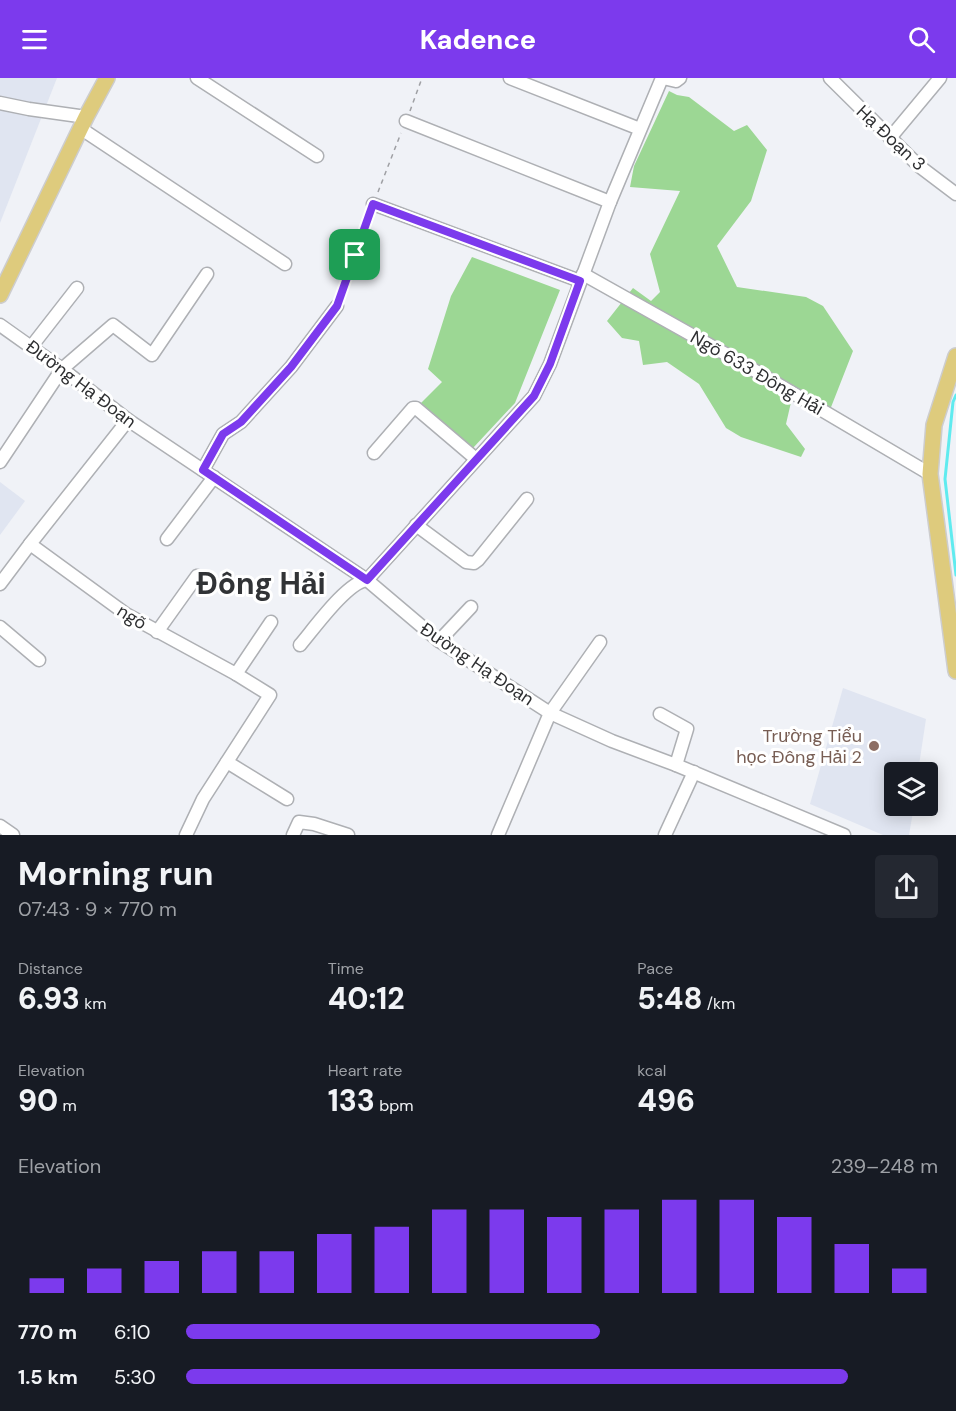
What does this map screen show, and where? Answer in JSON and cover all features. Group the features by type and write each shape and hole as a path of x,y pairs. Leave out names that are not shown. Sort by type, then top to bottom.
{"main road":[{"path":"0,295 83,122 107,78"},
{"path":"955,364 934,425 930,474 954,637 956,671"}],"street":[{"path":"196,78 317,156"},
{"path":"510,78 640,129"},
{"path":"300,645 350,589 361,581 367,580 534,396 550,364 610,202 663,78 676,81 680,78"},
{"name":"Hạ Đoạn 3","path":"830,78 919,166 956,194"},
{"path":"890,138 940,78"},
{"path":"0,103 83,122 285,264"},
{"path":"406,121 610,202"},
{"name":"Ngõ 633 Đông Hải","path":"373,204 581,278 747,366 930,474"},
{"path":"0,462 62,369 113,326 152,355 207,274"},
{"path":"31,346 77,288"},
{"path":"203,470 223,434 241,422 291,367 337,306"},
{"name":"Đường Hạ Đoạn","path":"0,325 128,420 367,580 439,641 550,713 612,741 694,772 844,835"},
{"path":"374,453 413,408 416,408 476,459"},
{"path":"0,584 128,420"},
{"path":"167,539 214,477"},
{"path":"416,525 466,562 474,563 527,500"},
{"name":"ngõ","path":"30,544 126,614 236,674 270,696 203,799 186,835"},
{"path":"157,632 197,576"},
{"path":"439,641 471,607"},
{"path":"236,674 271,622"},
{"path":"0,627 39,660"},
{"path":"498,835 550,713 600,642"},
{"path":"660,714 687,729 676,765"},
{"path":"226,762 288,799"},
{"path":"665,835 694,772"},
{"path":"293,835 299,822 314,824 348,835"},
{"path":"0,826 13,835"}],"path":[{"path":"337,306 373,204 422,78"}],"shaded area":[{"path":"0,78 57,78 0,223"},
{"path":"0,482 25,501 0,535"},
{"name":"Trường Tiểu học Đông Hải 2","path":"843,688 926,719 920,762 884,762 884,816 912,816 909,835 883,835 810,804"}],"green space":[{"path":"669,91 689,97 734,131 747,125 767,150 751,201 717,246 737,287 806,297 823,306 853,351 826,420 792,398 786,424 805,449 801,457 741,437 726,428 699,384 667,362 643,365 639,341 622,338 607,321 633,288 651,301 660,292 650,254 680,191 630,187 634,166"},
{"path":"472,257 560,290 515,403 473,448 421,403 442,382 428,369 451,296"}],"waterway":[{"path":"956,395 953,402 945,479 956,575"}],"place":[{"name":"Trường Tiểu học Đông Hải 2","path":"874,746"}],"district":[{"name":"Đông Hải","path":"261,583"}],"route":[{"path":"373,204 580,281 550,364 534,396 367,580 203,470 223,434 241,422 291,367 337,306 355,255 373,204"}]}
